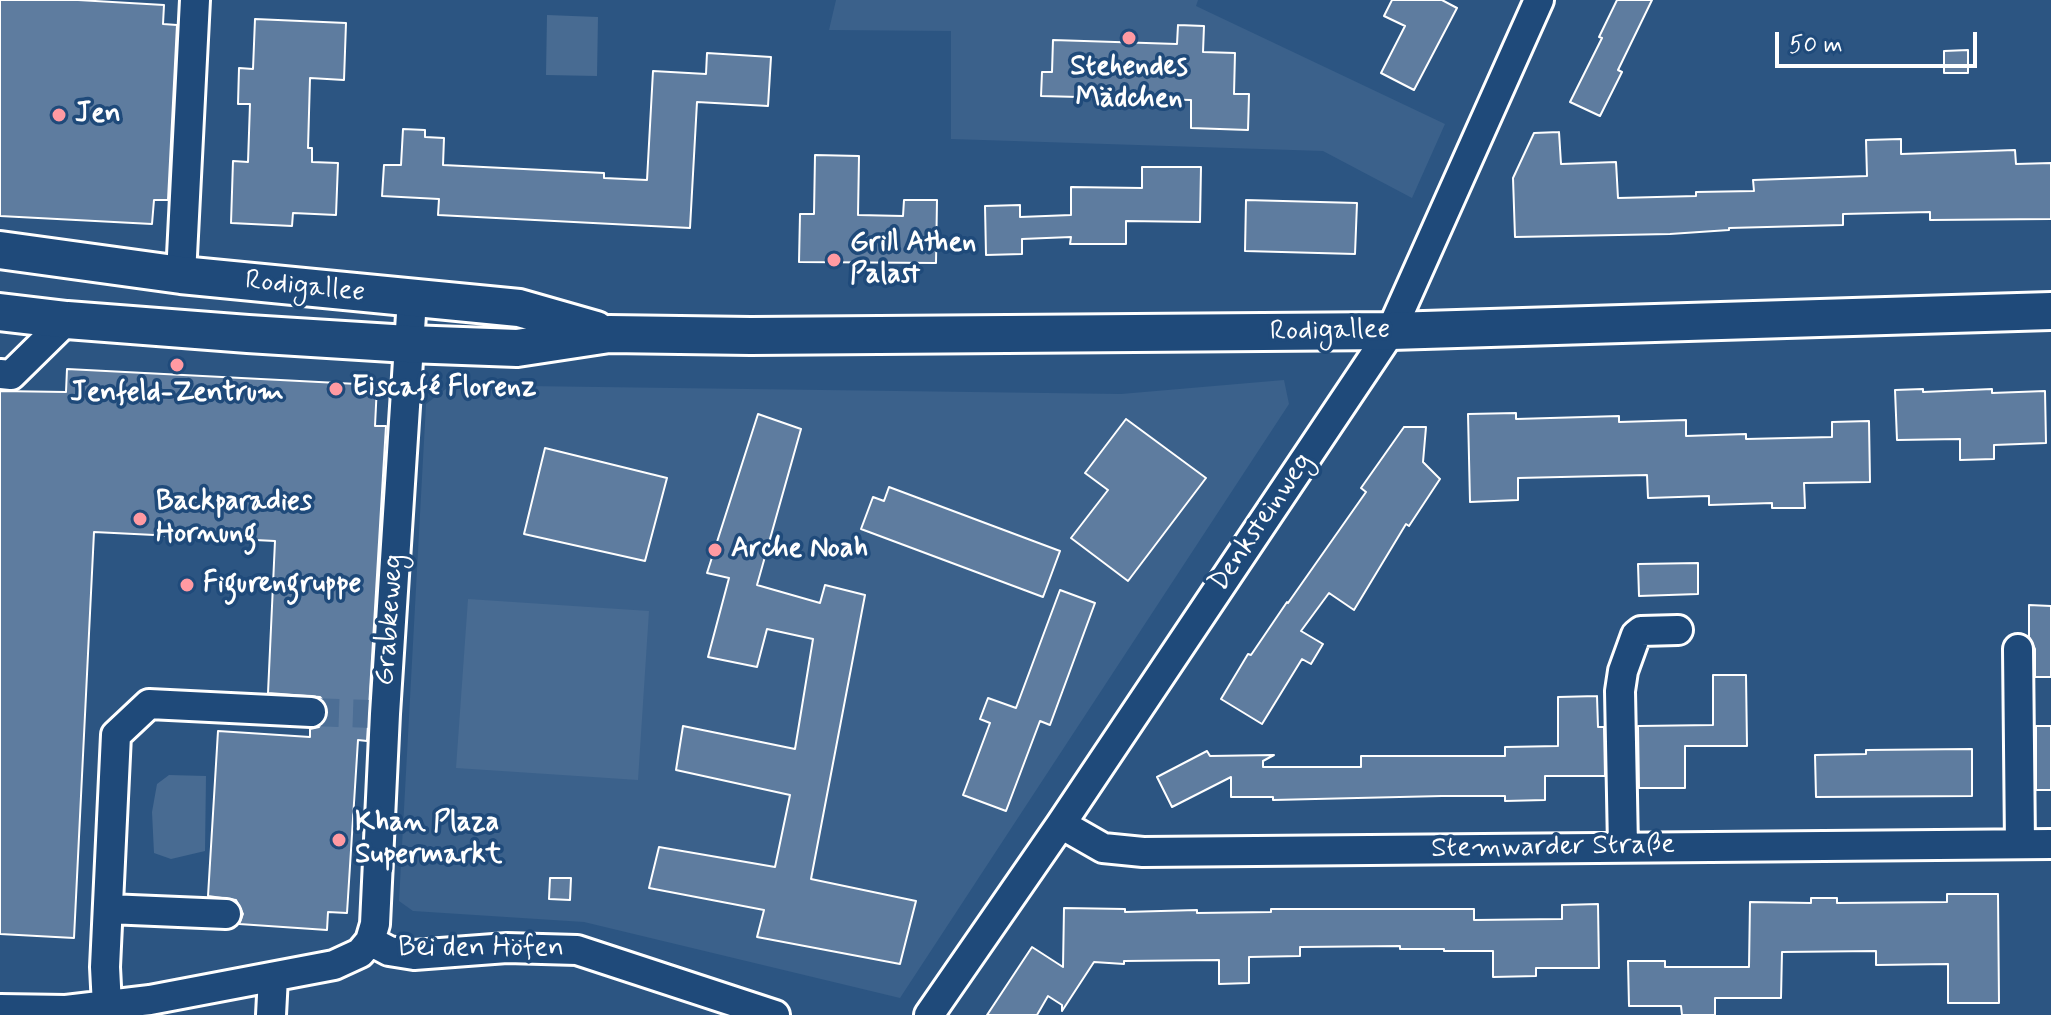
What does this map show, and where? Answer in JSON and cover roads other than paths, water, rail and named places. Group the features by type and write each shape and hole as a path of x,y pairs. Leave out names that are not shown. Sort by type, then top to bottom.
{"main road":[{"name":"Rodigallee","path":"0,250 181,275 519,308 609,334"},
{"name":"Rodigallee","path":"0,312 67,320 408,344 517,348 609,334 751,336 1391,331 2051,311"}],"street":[{"path":"181,275 195,0"},
{"name":"Denksteinweg","path":"929,1015 1061,824 1391,331 1539,0"},
{"name":"Grabkeweg","path":"370,941 375,924 378,714 412,299"},
{"path":"0,374 11,375 67,320"},
{"path":"1623,847 1620,691 1623,671 1636,635 1641,631 1678,630"},
{"path":"2018,649 2020,844"},
{"path":"107,1006 105,967 116,735 149,704 311,712"},
{"name":"Stemwarder Straße","path":"1061,824 1103,848 1143,852 2051,844"},
{"path":"108,909 226,914"},
{"name":"Bei den Höfen","path":"0,1009 37,1013 107,1006 273,977 343,962 360,953 370,941 389,951 414,955 507,948 577,950 775,1015"},
{"path":"271,1015 273,977"}],"tunnel":[{"path":"311,712 372,714"}],"place":[{"name":"Stehendes Mädchen","path":"1129,38"},
{"name":"Jen","path":"59,115"},
{"name":"Grill Athen Palast","path":"834,260"},
{"name":"Jenfeld-Zentrum","path":"177,365"},
{"name":"Eiscafé Florenz","path":"336,389"},
{"name":"Backparadies Hornung","path":"140,519"},
{"name":"Arche Noah","path":"715,550"},
{"name":"Figurengruppe","path":"187,585"},
{"name":"Khan Plaza Supermarkt","path":"339,840"}]}
